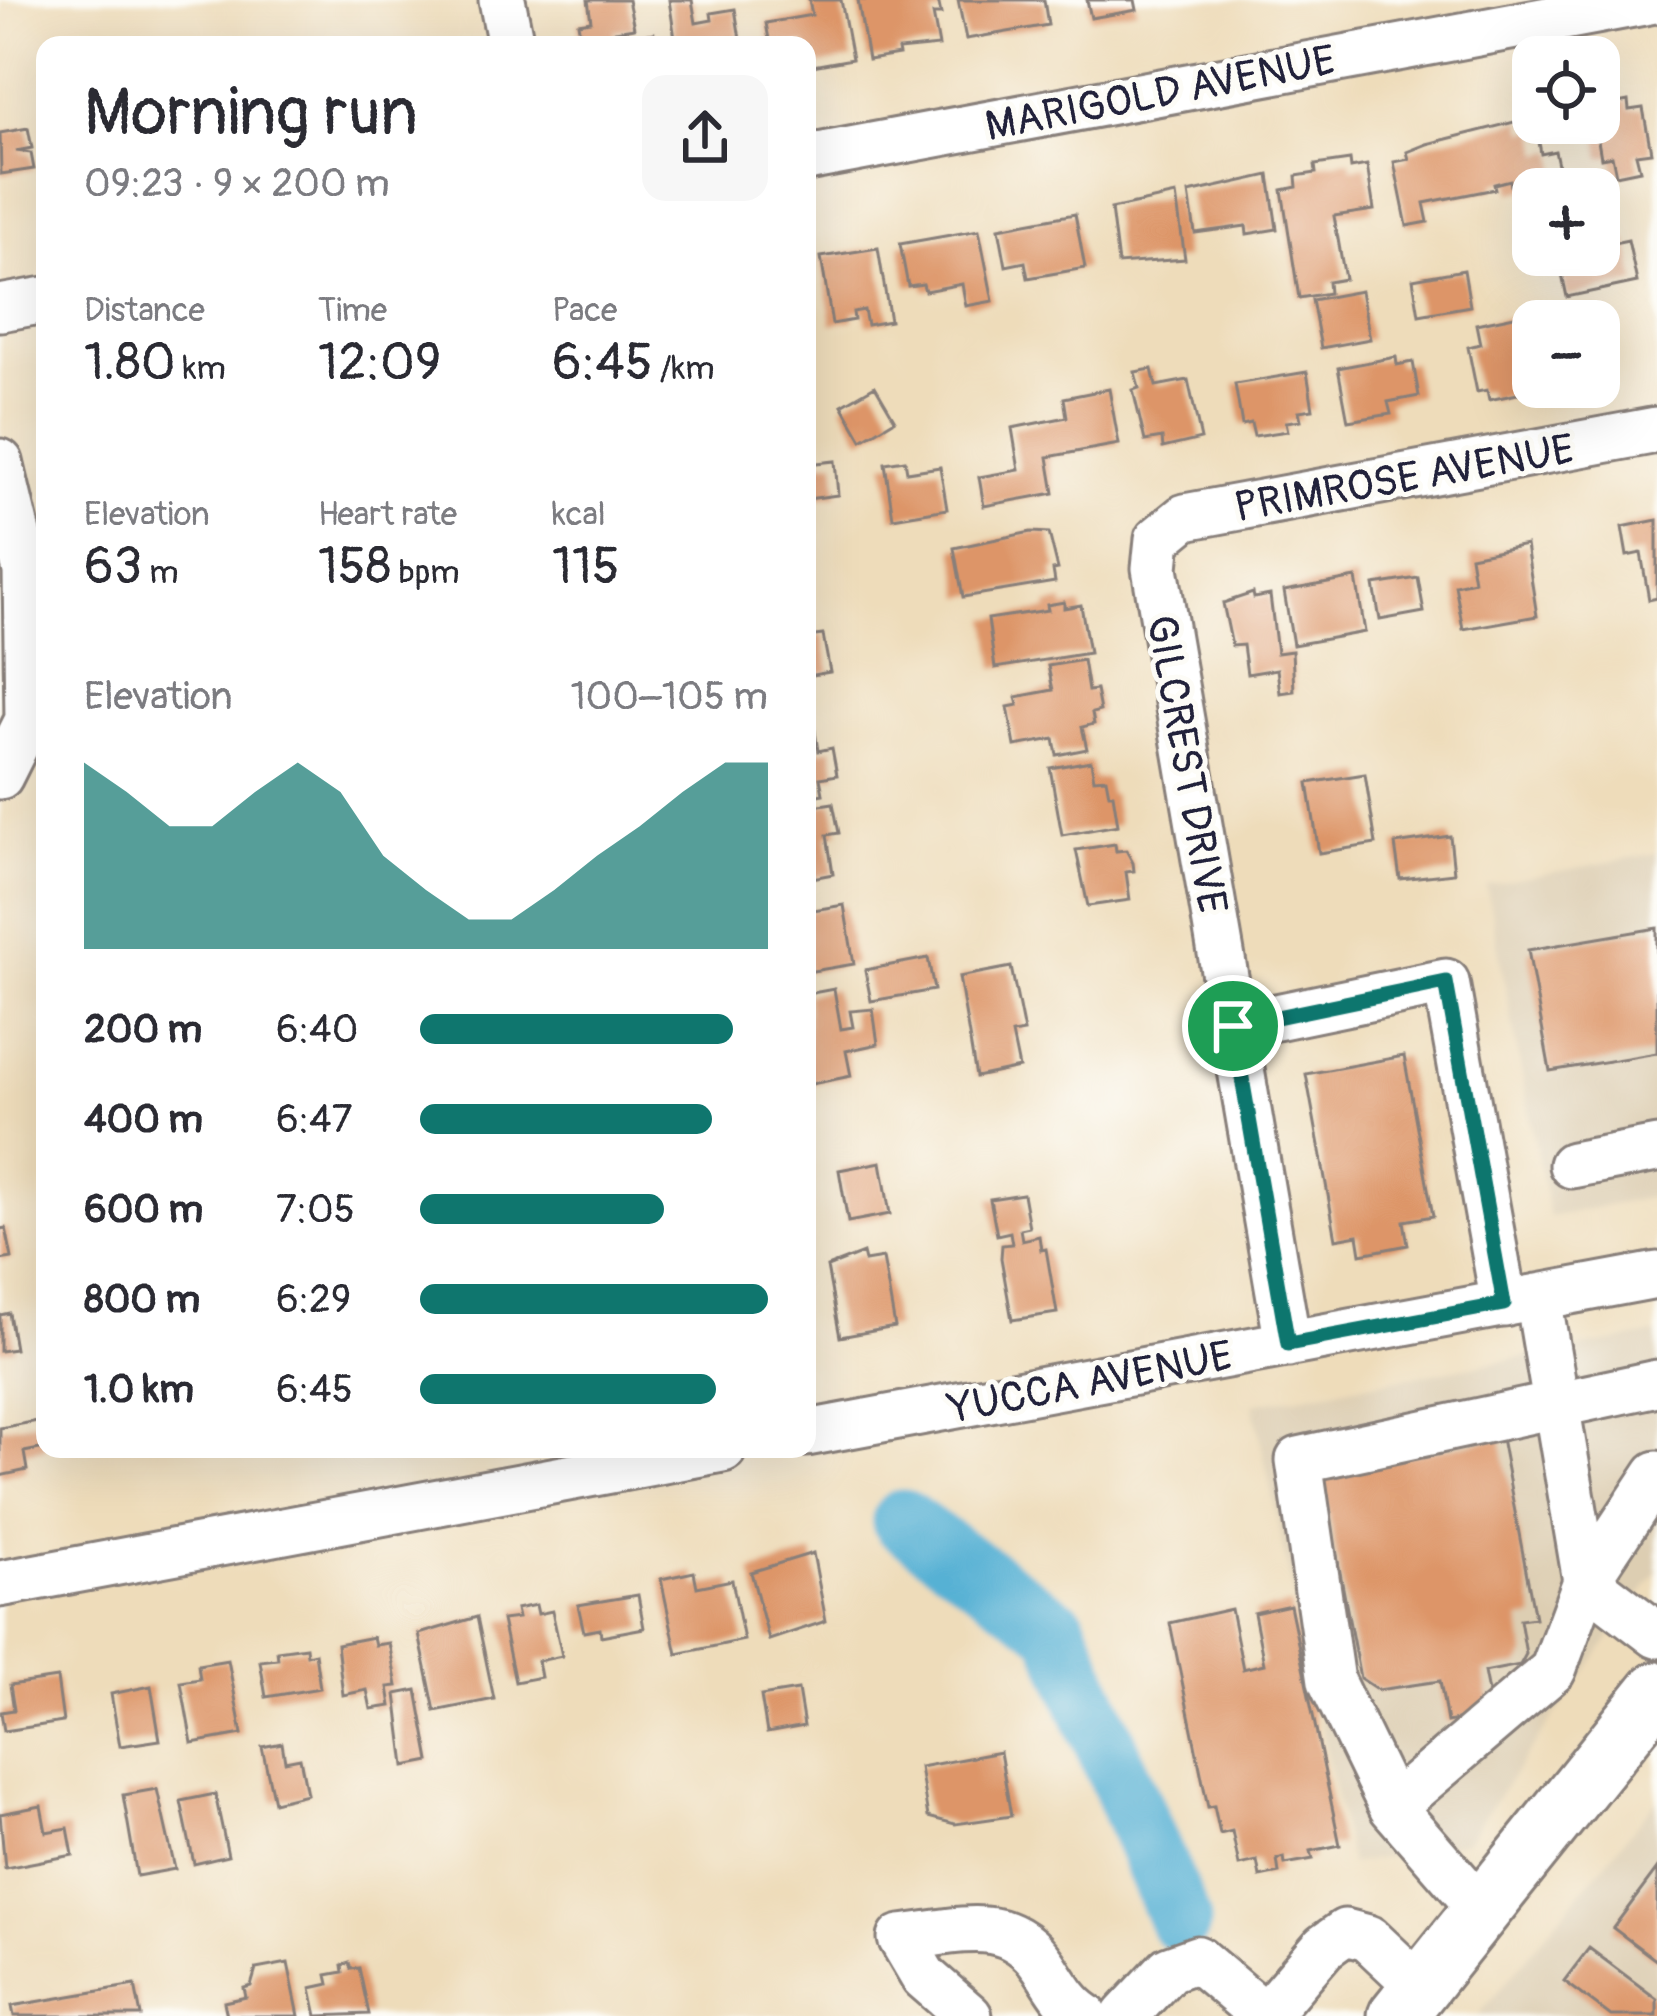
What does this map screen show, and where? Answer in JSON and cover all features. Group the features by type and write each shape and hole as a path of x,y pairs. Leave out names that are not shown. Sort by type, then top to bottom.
{"main road":[{"path":"1408,2001 1649,1717"}],"street":[{"path":"502,0 509,36"},
{"path":"1654,0 1657,17"},
{"name":"MARIGOLD AVENUE","path":"816,156 1654,0"},
{"path":"0,308 36,302"},
{"name":"PRIMROSE AVENUE","path":"1158,539 1185,517 1657,430"},
{"path":"0,463 26,571 28,720 0,776"},
{"name":"GILCREST DRIVE","path":"1158,539 1155,568 1288,1344"},
{"path":"1233,1026 1446,982 1521,1300 1560,1403 1586,1581 1657,1635"},
{"path":"1572,1165 1657,1149"},
{"name":"YUCCA AVENUE","path":"816,1431 1657,1275"},
{"path":"1482,1910 1392,1808 1331,1681 1299,1460 1657,1382"},
{"path":"0,1584 675,1458"},
{"path":"1392,1808 1553,1670 1586,1581 1657,1474"},
{"path":"969,2016 924,1977 901,1938 997,1929 1026,1939 1072,2008 1085,2016"},
{"path":"1125,2016 1169,1969 1197,1959 1264,2016 1324,1947 1352,1933 1368,1938 1408,2001"}],"shaded area":[{"path":"1657,853 1657,1196 1549,1217 1486,885"},
{"path":"1657,1334 1657,1572 1466,1841 1350,1864 1253,1404"},
{"path":"1657,1800 1657,2016 1478,2016"}],"building":[{"path":"588,0 628,0 634,28 615,31 616,36 580,36 578,23 591,21"},
{"path":"669,0 692,0 696,23 712,20 711,13 735,9 740,36 675,36"},
{"path":"809,0 841,0 852,59 816,65 816,36 768,36 766,23 812,15"},
{"path":"858,0 938,0 941,14 933,14 939,46 898,50 899,55 868,60"},
{"path":"958,0 1044,0 1048,25 966,39"},
{"path":"1087,0 1135,0 1137,10 1091,18"},
{"path":"1628,101 1629,110 1643,108 1651,152 1636,154 1640,170 1620,174 1612,156 1601,158 1599,144 1620,144 1620,103"},
{"path":"1512,123 1512,144 1539,144 1541,154 1555,151 1559,168 1512,168 1512,193 1510,180 1494,184 1495,189 1424,203 1428,222 1407,226 1394,162 1409,159 1407,152"},
{"path":"28,128 32,148 16,151 31,153 34,169 1,174 0,133"},
{"path":"1350,160 1351,168 1367,165 1374,210 1334,216 1345,279 1328,282 1329,293 1299,298 1282,190 1297,187 1296,176 1316,173 1315,165"},
{"path":"1269,175 1277,229 1247,234 1246,226 1195,233 1189,193"},
{"path":"1176,195 1185,259 1118,264 1111,209"},
{"path":"1075,214 1085,268 1028,278 1025,262 1006,266 999,228"},
{"path":"979,230 993,301 966,306 962,284 925,291 923,284 908,286 900,244"},
{"path":"1628,240 1637,282 1567,297 1562,276 1620,276 1620,242"},
{"path":"878,248 890,321 867,325 864,310 853,312 854,320 832,324 821,257"},
{"path":"1464,270 1470,306 1419,315 1413,279"},
{"path":"1361,291 1370,339 1321,348 1312,300"},
{"path":"1512,316 1512,395 1489,400 1487,390 1477,392 1468,347 1480,344 1476,324"},
{"path":"1396,357 1397,365 1413,362 1419,396 1388,402 1391,414 1348,421 1338,368"},
{"path":"1152,369 1156,386 1188,380 1201,439 1163,448 1162,438 1145,441 1133,390 1139,388 1135,372"},
{"path":"1307,372 1313,409 1299,411 1301,420 1286,422 1288,431 1254,436 1251,423 1242,425 1235,384"},
{"path":"875,386 895,420 862,440 842,405"},
{"path":"1109,389 1119,444 1048,457 1054,493 984,506 979,477 1019,470 1012,428 1067,417 1064,398"},
{"path":"905,460 907,472 940,467 947,509 893,518 885,463"},
{"path":"835,461 838,495 816,498 816,463"},
{"path":"1657,520 1657,598 1649,600 1641,553 1627,556 1622,527"},
{"path":"1031,532 1049,533 1058,569 1053,570 1055,582 963,597 954,548"},
{"path":"1526,545 1537,616 1463,629 1455,585 1474,581 1470,556"},
{"path":"1356,578 1365,632 1293,645 1284,591"},
{"path":"1418,578 1424,612 1380,620 1374,585"},
{"path":"1253,593 1254,598 1270,595 1277,653 1292,651 1294,691 1280,693 1277,669 1247,674 1243,645 1232,646 1223,603"},
{"path":"1064,602 1064,608 1081,605 1089,653 995,668 988,619 1048,610 1047,605"},
{"path":"823,635 830,672 816,674 816,636"},
{"path":"1083,660 1088,691 1096,690 1100,711 1092,713 1094,724 1082,727 1087,749 1057,755 1054,739 1015,746 1008,707 1018,705 1016,697 1053,690 1048,666"},
{"path":"816,738 818,751 832,748 837,775 820,778 823,794 816,795"},
{"path":"1091,761 1094,779 1106,778 1109,794 1113,794 1118,825 1062,835 1050,768"},
{"path":"1365,774 1376,844 1319,853 1308,783"},
{"path":"833,803 839,833 827,835 833,874 816,877 816,806"},
{"path":"1450,836 1454,873 1400,879 1395,844"},
{"path":"1115,844 1116,851 1126,850 1133,863 1134,871 1126,872 1130,900 1088,906 1076,850"},
{"path":"844,905 854,964 816,970 816,910"},
{"path":"1657,928 1657,1053 1550,1071 1528,950"},
{"path":"928,958 934,990 871,1001 865,970"},
{"path":"1011,967 1024,1032 1012,1034 1019,1068 976,1077 959,977"},
{"path":"834,989 841,1029 853,1027 850,1011 873,1009 878,1044 846,1051 851,1076 816,1083 816,992"},
{"path":"1404,1056 1433,1216 1404,1221 1408,1245 1361,1254 1358,1235 1336,1239 1306,1074"},
{"path":"881,1162 890,1214 848,1222 839,1170"},
{"path":"1023,1194 1029,1227 1020,1229 1022,1240 1039,1236 1041,1250 1046,1249 1057,1313 1012,1320 1001,1258 1002,1245 1012,1244 1010,1232 997,1235 990,1199"},
{"path":"6,1228 12,1258 0,1260 0,1229"},
{"path":"863,1253 865,1261 883,1258 895,1327 840,1337 827,1267"},
{"path":"9,1313 15,1349 0,1351 0,1315"},
{"path":"36,1421 36,1450 24,1452 27,1470 0,1476 0,1428"},
{"path":"1501,1438 1535,1618 1520,1620 1526,1654 1520,1665 1484,1672 1492,1713 1447,1722 1440,1681 1378,1690 1360,1678 1321,1472"},
{"path":"813,1553 826,1621 769,1640 751,1572"},
{"path":"694,1572 697,1587 732,1580 744,1640 677,1654 661,1579"},
{"path":"638,1595 644,1628 601,1636 600,1629 584,1632 578,1605"},
{"path":"536,1605 538,1614 552,1611 562,1656 538,1661 541,1677 515,1682 502,1620 518,1618 516,1609"},
{"path":"1290,1605 1340,1845 1311,1851 1313,1859 1285,1864 1284,1857 1277,1859 1279,1873 1260,1877 1257,1861 1239,1865 1232,1831 1220,1834 1214,1806 1208,1807 1170,1623 1231,1609 1243,1669 1264,1664 1254,1613"},
{"path":"477,1617 494,1699 435,1711 419,1634"},
{"path":"373,1637 375,1645 389,1643 397,1686 388,1687 391,1706 371,1709 367,1690 343,1695 337,1644"},
{"path":"306,1647 307,1655 315,1653 320,1688 266,1697 260,1661 278,1659 277,1651"},
{"path":"228,1660 242,1734 192,1743 181,1682 200,1679 198,1665"},
{"path":"57,1678 63,1722 4,1731 1,1712 14,1710 10,1685"},
{"path":"151,1686 160,1740 120,1746 111,1694"},
{"path":"417,1690 430,1761 405,1766 396,1694"},
{"path":"798,1690 804,1726 767,1733 761,1696"},
{"path":"282,1743 285,1761 300,1758 307,1794 274,1802 262,1747"},
{"path":"1000,1752 1011,1816 955,1824 928,1817 920,1767"},
{"path":"157,1789 175,1869 137,1876 123,1795"},
{"path":"215,1794 228,1856 194,1864 181,1801"},
{"path":"41,1806 46,1832 68,1828 73,1855 5,1868 0,1814"},
{"path":"1657,1869 1657,1961 1613,1928"},
{"path":"1589,1948 1657,1999 1657,2016 1611,2016 1564,1981"},
{"path":"288,1963 299,2016 227,2016 224,2002 246,1997 244,1988 251,1986 256,1969"},
{"path":"349,1963 351,1969 359,1968 369,2014 317,2016 311,1988 329,1984 327,1975 343,1972 342,1965"},
{"path":"135,1985 141,2016 14,2016 12,2006"}],"waterway":[{"path":"903,1521 1057,1629 1180,1921"}],"route":[{"path":"1446,982 1504,1304 1288,1344 1233,1026 1446,982"}]}
